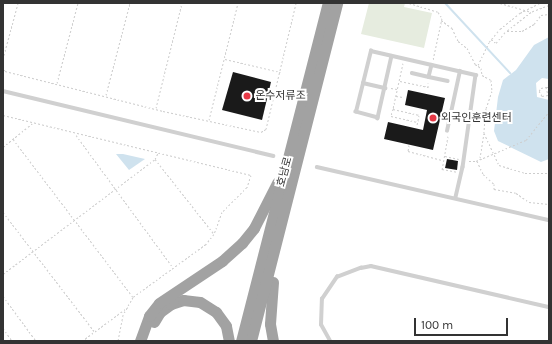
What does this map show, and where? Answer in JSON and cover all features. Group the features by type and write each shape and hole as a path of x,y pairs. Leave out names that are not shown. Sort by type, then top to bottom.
{"highway":[{"name":"호남로","path":"241,341 294,140 328,3"},
{"name":"호남로","path":"251,341 337,3"},
{"path":"140,341 149,316 158,303 222,262 254,228 280,177 294,140"},
{"path":"273,341 270,324 271,295 279,235"},
{"path":"147,341 151,326 160,312 171,304 184,300 200,302 216,312 226,326 229,341"}],"lane":[{"path":"392,56 378,118 356,112 371,51 476,74 463,167 456,197"},
{"path":"429,79 432,65"},
{"path":"446,131 460,71"},
{"path":"412,74 429,79 448,81"},
{"path":"363,82 385,88"},
{"path":"3,91 273,156"},
{"path":"317,167 456,197 549,220"},
{"path":"330,341 321,325 322,299 337,277 371,266 549,307"}],"path":[{"path":"18,3 4,55 3,65 5,71 156,109 261,132 266,129 296,3"},
{"path":"57,83 78,3"},
{"path":"106,96 130,3"},
{"path":"156,109 182,3"},
{"path":"209,120 238,3"},
{"path":"409,3 438,12 441,20 432,65"},
{"path":"500,3 531,12"},
{"path":"478,65 490,39 500,29 525,10 540,3"},
{"path":"490,39 496,42 531,12 549,5"},
{"path":"507,31 522,31 534,24 541,15 549,14"},
{"path":"441,20 452,28 458,41 467,48 482,74 489,77 492,87 486,108 480,159"},
{"path":"224,59 280,72"},
{"path":"403,61 391,116 417,122"},
{"path":"399,81 428,87 429,79"},
{"path":"546,87 549,100"},
{"path":"548,95 542,96 539,91 549,87"},
{"path":"391,88 397,89"},
{"path":"396,96 403,97"},
{"path":"393,109 419,114 417,125"},
{"path":"469,161 476,161 526,140 549,112"},
{"path":"3,115 76,134 252,175 247,187 222,212 214,234 206,244 172,266 133,297 123,315 118,341"},
{"path":"3,147 34,122"},
{"path":"484,133 499,164 504,168 525,173 549,173"},
{"path":"76,134 172,266"},
{"path":"13,139 133,297"},
{"path":"410,145 408,151 443,160"},
{"path":"3,274 155,159 158,152"},
{"path":"458,172 442,169 443,160 444,156 460,160"},
{"path":"155,159 214,234"},
{"path":"476,161 483,174 494,184 494,190 516,193 529,202 549,204"},
{"path":"3,212 94,331"},
{"path":"3,296 36,341"},
{"path":"82,341 128,307"},
{"path":"3,328 12,341"}],"shaded area":[{"path":"369,3 405,3 404,7 432,13 424,48 361,34"}],"water":[{"path":"549,37 549,79 542,78 536,83 537,97 549,100 549,159 541,162 498,141 494,131 498,97 503,80 516,70 534,45"},
{"path":"116,154 123,154 145,159 129,170"}],"building":[{"name":"온수저류조","path":"233,72 271,82 262,120 222,110"},
{"name":"외국인훈련센터","path":"408,90 445,98 433,150 384,139 388,122 423,130 427,110 405,105"},
{"path":"447,159 458,161 457,170 445,168"}],"waterway":[{"path":"445,3 510,73"}],"place":[{"name":"온수저류조","path":"247,96"},
{"name":"외국인훈련센터","path":"433,118"}]}
